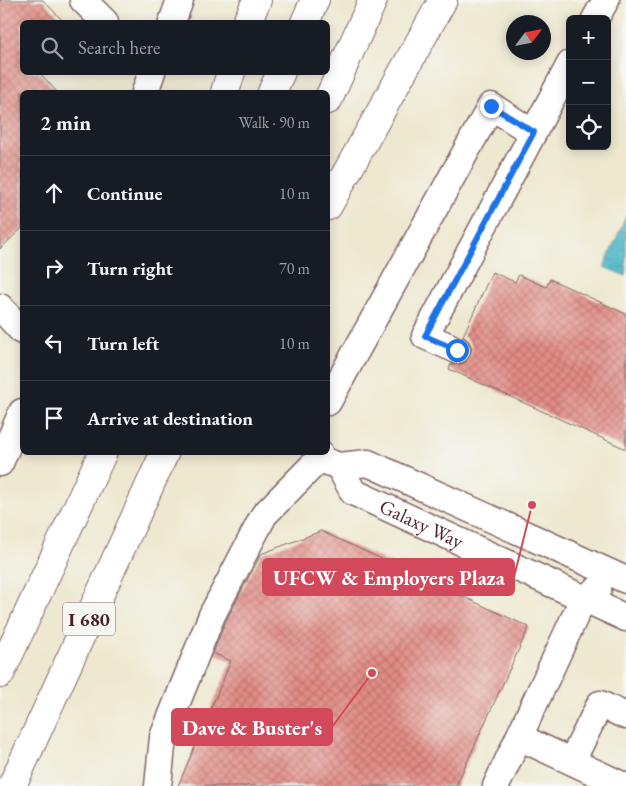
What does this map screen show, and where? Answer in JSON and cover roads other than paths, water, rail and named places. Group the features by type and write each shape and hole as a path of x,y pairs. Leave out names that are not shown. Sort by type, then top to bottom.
{"highway":[{"path":"248,20 257,0"},
{"path":"306,20 315,0"},
{"path":"330,96 374,0"},
{"path":"330,202 443,0"},
{"path":"226,90 230,75"},
{"path":"273,90 280,75"},
{"name":"I 680","path":"0,674 102,455"},
{"name":"I 680","path":"12,786 164,455"}],"street":[{"path":"82,0 103,20"},
{"path":"173,20 180,0"},
{"path":"597,15 606,0"},
{"path":"457,350 425,336 566,72"},
{"path":"147,90 151,75"},
{"path":"330,398 491,106 534,132"},
{"path":"0,307 20,329"},
{"path":"0,463 20,417"},
{"path":"158,786 163,737 212,615 264,515 325,459"},
{"name":"Galaxy Way","path":"325,459 368,463 623,573"},
{"name":"Galaxy Way","path":"325,459 353,492 626,618"},
{"path":"496,786 583,599 623,573"},
{"path":"572,761 600,704 626,716"},
{"path":"519,737 624,786"}],"water":[{"path":"626,216 626,276 604,267"}],"place":[{"name":"UFCW & Employers Plaza","path":"532,505"},
{"name":"Dave & Buster's","path":"372,673"}]}
